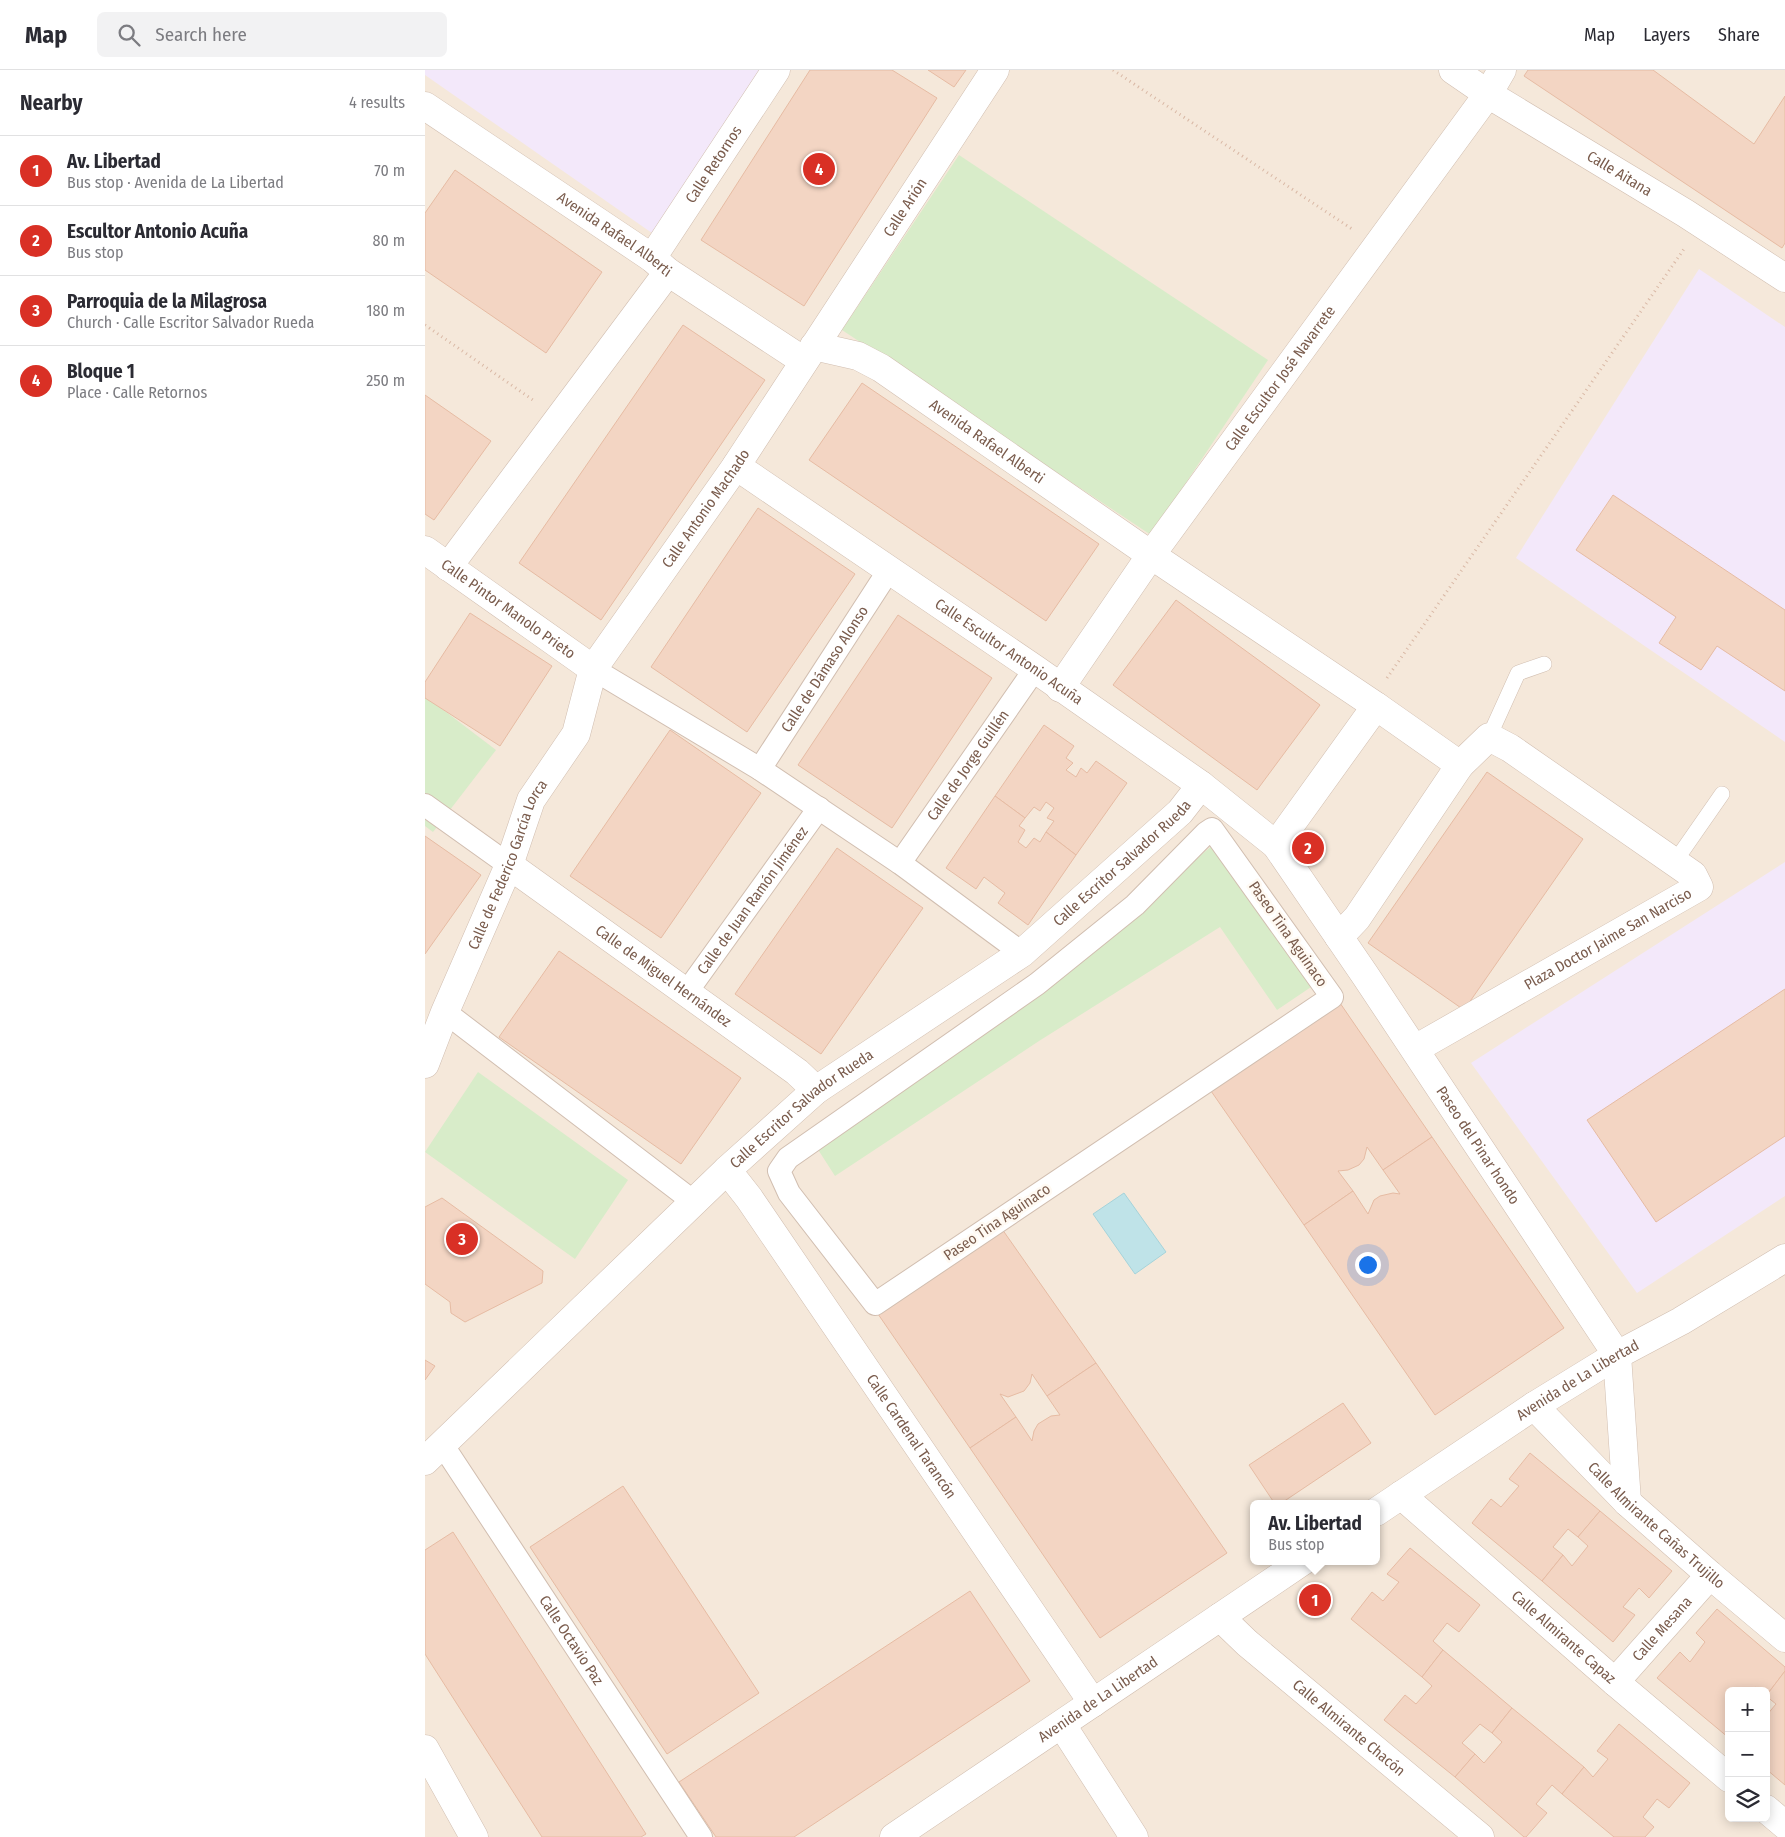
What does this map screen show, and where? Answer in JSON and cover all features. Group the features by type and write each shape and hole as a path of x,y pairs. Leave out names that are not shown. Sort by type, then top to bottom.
{"street":[{"name":"Calle Retornos","path":"448,566 559,418 660,265 776,70"},
{"name":"Calle Arión","path":"809,353 995,70"},
{"name":"Calle Aitana","path":"1453,70 1488,94 1701,224 1785,278"},
{"name":"Calle Escultor José Navarrete","path":"1060,688 1151,555 1488,94 1502,70"},
{"name":"Avenida Rafael Alberti","path":"425,106 660,265 809,353 858,356 881,368 1151,555 1376,706"},
{"name":"Calle Antonio Machado","path":"593,669 736,466 809,353"},
{"name":"Calle Escultor Antonio Acuña","path":"736,466 1201,784 1276,845 1339,937"},
{"name":"Calle Pintor Manolo Prieto","path":"425,550 593,669"},
{"name":"Calle de Dámaso Alonso","path":"760,769 889,570"},
{"path":"593,669 760,769 819,808 900,863 1022,953"},
{"name":"Calle de Federico García Lorca","path":"425,1064 435,1005 509,865 531,800 576,734 593,669"},
{"name":"Calle de Jorge Guillén","path":"900,863 1035,669"},
{"path":"1276,845 1376,706 1460,765"},
{"path":"1339,937 1357,918 1460,765 1489,737"},
{"name":"Plaza Doctor Jaime San Narciso","path":"1415,1049 1699,887 1693,876 1510,748 1489,737"},
{"name":"Calle Escritor Salvador Rueda","path":"433,1452 727,1170 816,1090 1022,953 1180,812 1201,784"},
{"path":"425,805 509,865"},
{"name":"Calle de Juan Ramón Jiménez","path":"686,993 819,808"},
{"name":"Paseo Tina Aguinaco","path":"1213,829 1332,997 875,1304 789,1192 779,1171 788,1158 1037,984 1135,905 1206,833 1213,829"},
{"name":"Calle de Miguel Hernández","path":"509,865 797,1072 816,1090"},
{"name":"Paseo del Pinar hondo","path":"1339,937 1617,1355"},
{"path":"435,1005 695,1202"},
{"name":"Calle Cardenal Tarancón","path":"727,1170 749,1198 1093,1702"},
{"name":"Avenida de La Libertad","path":"1380,1509 1534,1406 1617,1355 1681,1321 1785,1258"},
{"path":"1617,1355 1627,1502"},
{"name":"Calle Almirante Cañas Trujillo","path":"1534,1406 1627,1502 1710,1576 1785,1638"},
{"name":"Calle Octavio Paz","path":"433,1452 701,1837"},
{"name":"Calle Almirante Capaz","path":"1401,1495 1615,1682 1728,1777"},
{"name":"Avenida de La Libertad","path":"894,1837 1297,1565"},
{"name":"Calle Mesana","path":"1615,1682 1710,1576"},
{"name":"Calle Almirante Chacón","path":"1220,1617 1247,1643 1480,1837"},
{"path":"1062,1725 1134,1837"},
{"path":"425,1749 435,1785 474,1837"},
{"path":"1770,1812 1785,1825"}],"lane":[{"path":"1489,737 1518,673 1544,664"},
{"path":"1674,863 1722,794"}],"path":[{"path":"1113,70 1377,246"},
{"path":"1376,706 1382,685 1701,224"},
{"path":"425,325 559,418"}],"shaded area":[{"path":"425,70 1785,70 1785,1837 425,1837"},
{"path":"425,70 760,70 652,233 425,75"},
{"path":"1699,269 1785,327 1785,742 1516,558"},
{"path":"1785,862 1785,1196 1637,1293 1471,1063"}],"green space":[{"path":"959,155 1268,360 1151,535 842,330"},
{"path":"425,696 496,750 433,832 425,826"},
{"path":"1214,844 1314,985 1277,1010 1220,927 1039,1041 835,1176 817,1148 1015,1013"},
{"path":"478,1072 628,1180 575,1259 425,1152"}],"water":[{"path":"1124,1193 1166,1252 1135,1274 1093,1214"}],"building":[{"path":"810,70 892,70 937,98 804,306 701,240"},
{"path":"928,70 966,70 954,87"},
{"path":"1528,70 1653,70 1754,144 1785,96 1785,243 1782,248 1524,76"},
{"path":"455,170 602,272 546,353 425,270 425,213"},
{"path":"683,325 765,380 601,620 519,563"},
{"path":"862,383 1099,544 1046,621 809,460"},
{"path":"425,395 491,441 434,520 425,514"},
{"path":"1613,495 1785,610 1785,691 1717,646 1701,670 1659,643 1676,617 1576,550"},
{"path":"758,508 855,574 747,732 651,667"},
{"path":"1176,600 1320,705 1257,790 1113,685"},
{"path":"470,613 552,666 500,746 425,698 425,682"},
{"path":"898,615 992,678 892,828 798,765"},
{"path":"1044,725 1074,746 1066,758 1073,763 1066,770 1076,777 1081,768 1087,773 1096,761 1127,783 1076,855 1046,832 1054,821 1047,818 1054,808 1046,802 1040,811 1034,807 1025,818 995,796"},
{"path":"670,730 761,793 661,938 570,876"},
{"path":"1487,772 1583,839 1464,1010 1368,943"},
{"path":"995,796 1025,818 1019,826 1025,830 1018,842 1026,848 1034,838 1040,842 1046,832 1076,855 1028,925 998,903 1005,893 984,877 976,889 946,868"},
{"path":"425,836 481,875 425,954"},
{"path":"837,848 923,908 821,1054 735,994"},
{"path":"559,951 741,1078 681,1164 499,1037"},
{"path":"1785,989 1785,1136 1656,1222 1587,1120"},
{"path":"1340,1003 1432,1137 1383,1170 1367,1147 1364,1159 1359,1165 1348,1170 1338,1171 1353,1191 1304,1225 1211,1091"},
{"path":"1432,1137 1564,1328 1435,1415 1304,1225 1353,1191 1368,1214 1374,1200 1380,1196 1393,1193 1400,1194 1383,1170"},
{"path":"442,1198 543,1271 542,1283 465,1322 451,1313 450,1302 425,1284 425,1207"},
{"path":"1002,1229 1096,1363 1047,1396 1032,1374 1030,1383 1024,1391 1008,1397 1000,1394 1016,1417 970,1448 878,1314"},
{"path":"425,1360 435,1366 425,1380"},
{"path":"1096,1363 1227,1553 1100,1638 970,1448 1016,1417 1032,1441 1038,1424 1051,1416 1060,1415 1047,1396"},
{"path":"1343,1403 1371,1443 1286,1500 1272,1500 1249,1465"},
{"path":"1530,1453 1600,1511 1578,1537 1568,1529 1553,1547 1563,1555 1542,1581 1472,1523 1491,1499 1501,1507 1519,1486 1509,1479"},
{"path":"623,1486 759,1693 667,1754 530,1547"},
{"path":"1600,1511 1672,1571 1649,1598 1639,1588 1623,1607 1635,1615 1613,1642 1542,1581 1563,1555 1572,1566 1588,1546 1578,1537"},
{"path":"453,1532 646,1834 641,1837 542,1837 425,1654 425,1550"},
{"path":"1410,1548 1480,1605 1459,1632 1447,1623 1433,1641 1443,1650 1422,1677 1351,1619 1372,1592 1383,1601 1399,1582 1387,1574"},
{"path":"970,1591 1030,1681 794,1837 716,1837 679,1782"},
{"path":"1717,1609 1785,1667 1785,1671 1770,1691 1770,1687 1725,1687 1725,1735 1657,1678 1680,1652 1690,1662 1705,1642 1696,1633"},
{"path":"1443,1650 1512,1708 1492,1733 1480,1724 1462,1743 1475,1754 1455,1777 1384,1720 1405,1695 1416,1704 1432,1686 1422,1677"},
{"path":"1785,1671 1785,1785 1770,1772 1770,1711 1776,1704 1770,1699 1770,1691"},
{"path":"1512,1708 1584,1767 1562,1794 1552,1785 1536,1804 1547,1813 1526,1837 1455,1777 1475,1754 1484,1763 1502,1742 1492,1733"},
{"path":"1619,1724 1690,1783 1669,1808 1657,1799 1643,1817 1654,1827 1645,1837 1614,1837 1562,1794 1584,1767 1593,1777 1608,1759 1597,1751"}],"place":[{"name":"Bloque 1","path":"819,169"},
{"name":"Escultor Antonio Acuña","path":"1308,848"},
{"name":"Parroquia de la Milagrosa","path":"462,1239"},
{"name":"Av. Libertad","path":"1315,1600"}]}
